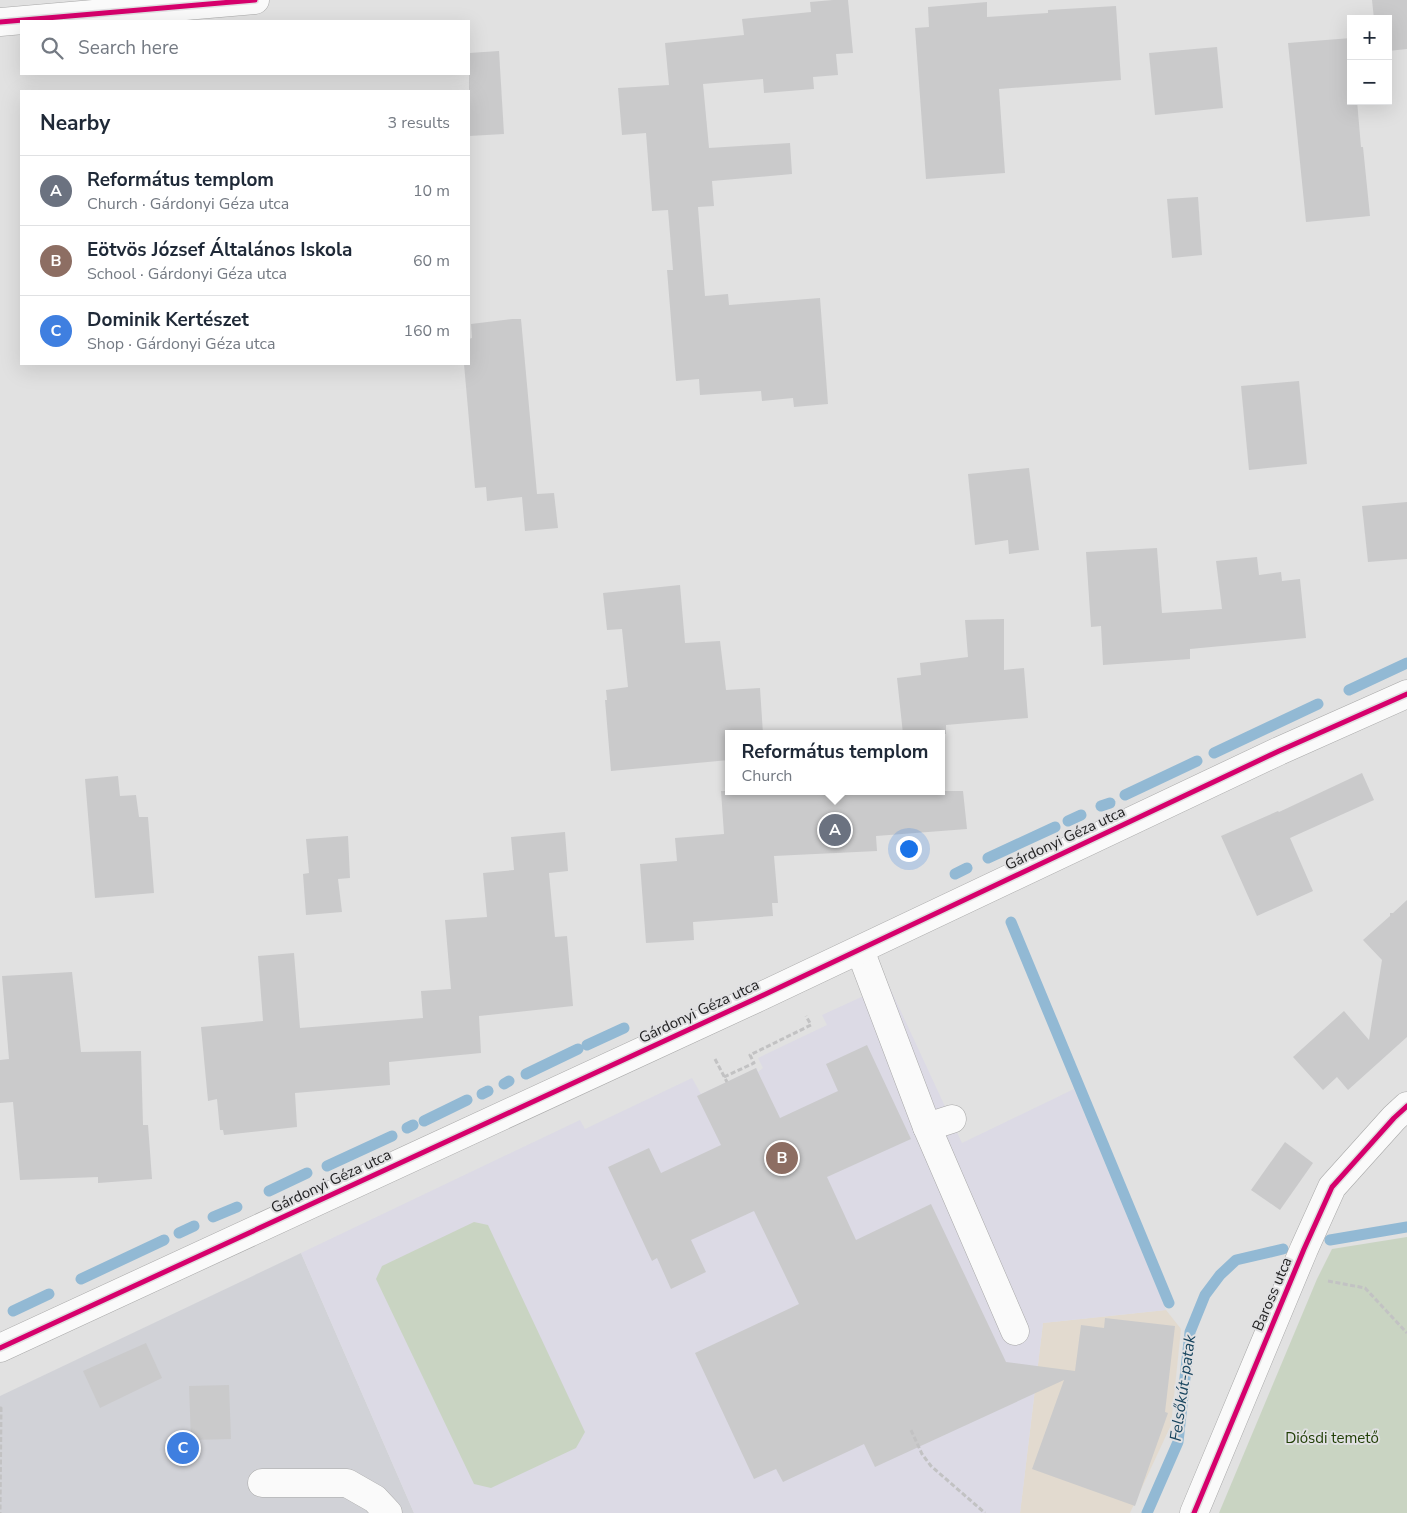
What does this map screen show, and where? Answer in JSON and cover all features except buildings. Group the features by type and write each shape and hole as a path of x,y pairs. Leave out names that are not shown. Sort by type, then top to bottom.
{"street":[{"path":"23,20 255,0"},
{"path":"0,22 20,20"},
{"name":"Gárdonyi Géza utca","path":"0,1348 860,950 1270,755 1407,694"},
{"path":"860,950 939,1123 1015,1331"},
{"name":"Baross utca","path":"1194,1513 1332,1187 1407,1106"},
{"path":"262,1483 347,1483 375,1499 388,1513"}],"path":[{"path":"724,1077 754,1063 750,1055 811,1026 806,1016"},
{"path":"715,1058 727,1082"},
{"path":"1293,1278 1365,1288 1407,1333"},
{"path":"0,1408 0,1513"},
{"path":"911,1430 922,1454 931,1466 984,1513"}],"shaded area":[{"path":"884,975 962,1143 1074,1089 1166,1310 1043,1323 1020,1513 414,1513 301,1253 580,1120 585,1129 692,1078 701,1094 757,1068 758,1072 763,1068 758,1058 827,1025 822,1015 868,994"},
{"path":"301,1253 414,1513 0,1513 0,1396"},
{"path":"1166,1310 1181,1329 1171,1425 1130,1513 1020,1513 1043,1323"}],"green space":[{"path":"474,1222 488,1225 585,1432 576,1448 491,1488 474,1484 376,1279 382,1266"},
{"name":"Diósdi temető","path":"1407,1237 1407,1513 1219,1513 1317,1279 1332,1249"}],"waterway":[{"path":"1349,690 1407,663"},
{"path":"1214,753 1318,704"},
{"path":"1125,795 1197,761"},
{"path":"1101,806 1110,803"},
{"path":"1068,821 1081,815"},
{"path":"988,858 1055,827"},
{"path":"955,874 967,868"},
{"path":"1011,922 1169,1303"},
{"path":"587,1045 624,1028"},
{"path":"526,1074 578,1049"},
{"path":"504,1084 509,1081"},
{"path":"482,1094 488,1091"},
{"path":"424,1121 467,1100"},
{"path":"407,1128 413,1125"},
{"path":"327,1166 392,1136"},
{"path":"269,1191 307,1173"},
{"path":"213,1217 237,1207"},
{"path":"179,1233 194,1226"},
{"name":"Felsőkút-patak","path":"1330,1240 1407,1227"},
{"path":"81,1279 164,1240"},
{"name":"Felsőkút-patak","path":"1147,1513 1178,1442 1190,1332 1205,1295 1220,1275 1236,1260 1283,1249"},
{"path":"13,1311 49,1294"}],"cycle path":[{"path":"23,20 255,0"},
{"path":"0,22 20,20"},
{"path":"0,1348 755,999 1279,751 1407,694"},
{"path":"1194,1513 1304,1249 1332,1187 1407,1106"}],"place":[{"name":"Református templom","path":"835,830"},
{"name":"Eötvös József Általános Iskola","path":"782,1158"},
{"name":"Dominik Kertészet","path":"183,1448"}]}
